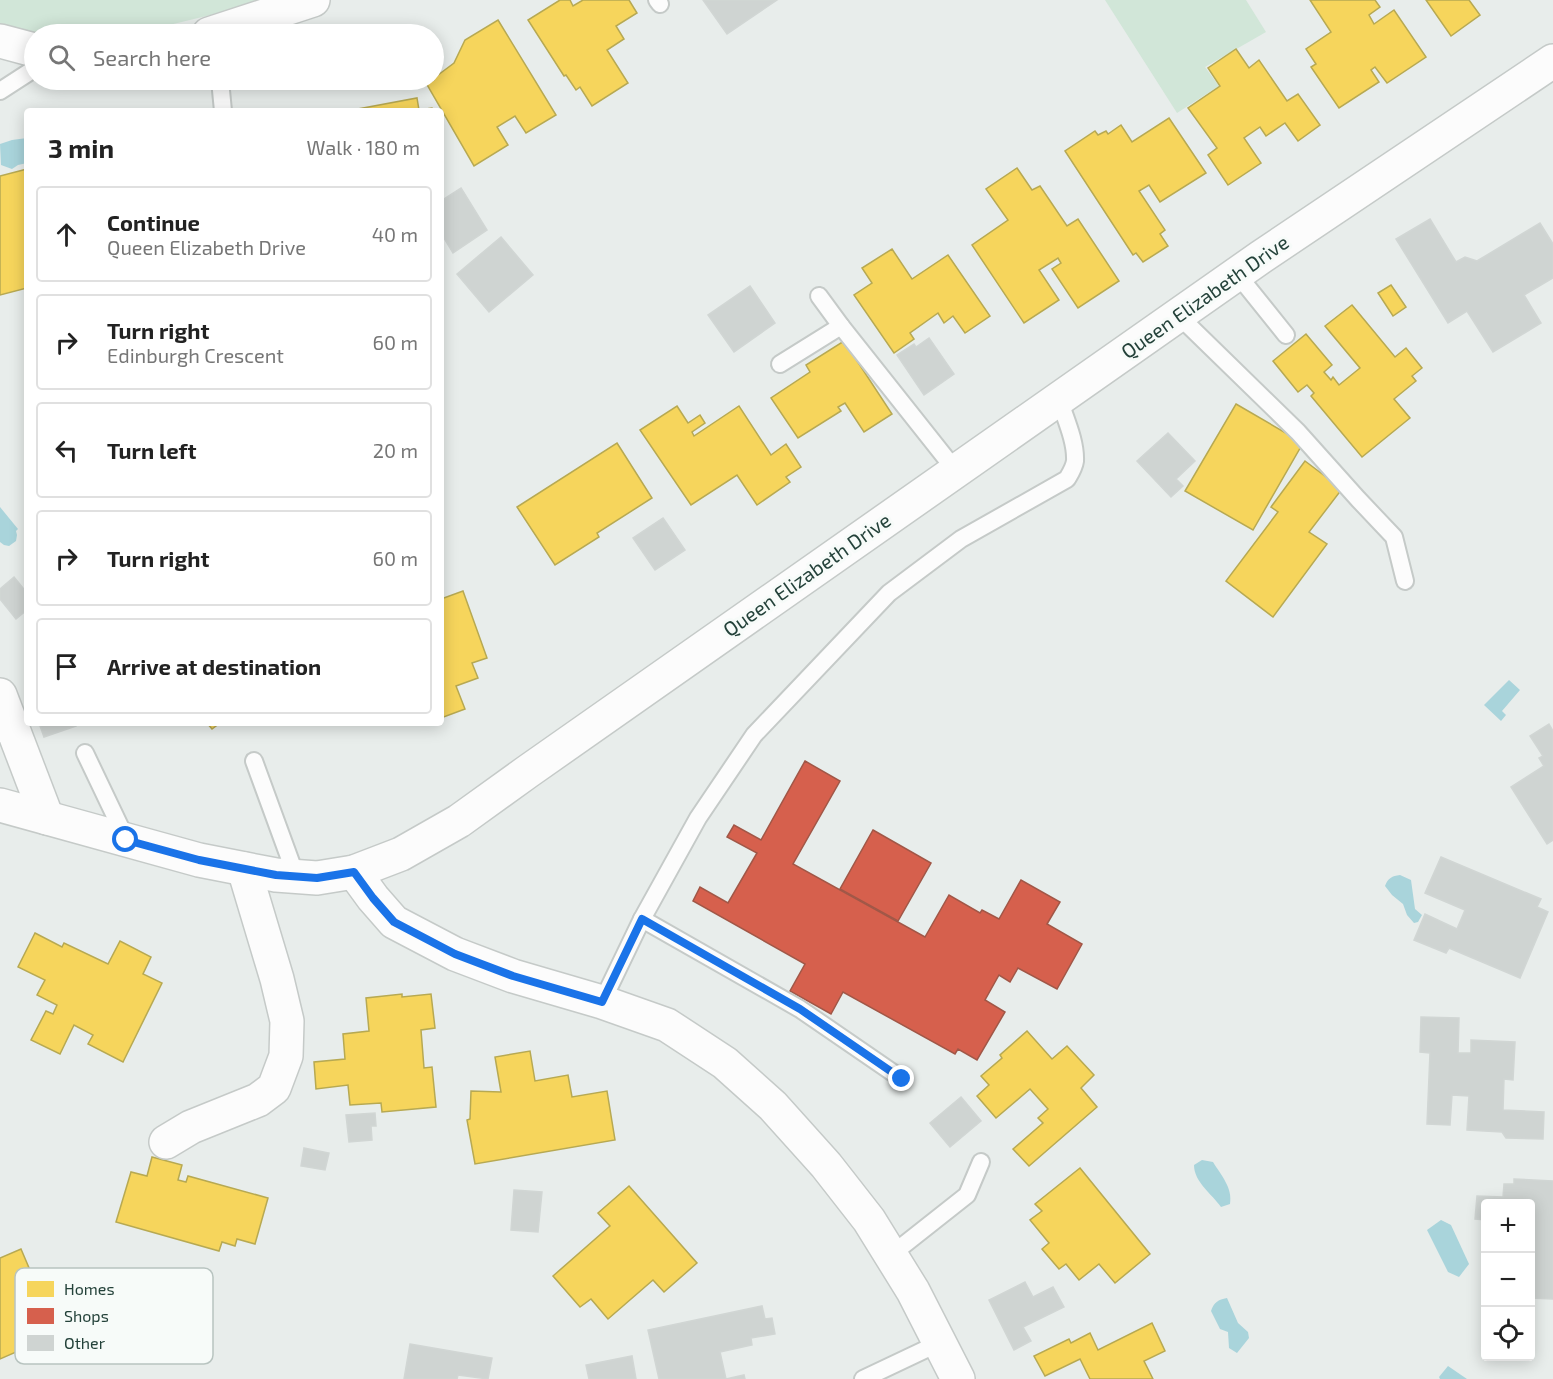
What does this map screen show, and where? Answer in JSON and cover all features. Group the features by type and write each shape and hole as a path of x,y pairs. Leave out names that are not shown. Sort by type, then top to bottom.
{"street":[{"path":"243,24 313,0"},
{"path":"0,41 24,47"},
{"name":"Queen Elizabeth Drive","path":"0,805 199,860 276,875 317,878 354,872 401,854 459,821 1237,274 1553,61"},
{"path":"0,694 47,818"},
{"path":"166,1142 191,1127 258,1100 274,1088 286,1056 286,1021 277,979 244,869"},
{"path":"354,872 394,922 455,954 513,976 602,1002 667,1025 725,1063 773,1106 826,1165 869,1220 913,1291 958,1379"}],"lane":[{"path":"0,91 24,75"},
{"path":"221,90 223,108"},
{"path":"1237,274 1286,335"},
{"path":"819,296 956,471"},
{"path":"1178,315 1298,432 1394,537 1405,581"},
{"path":"780,364 841,326"},
{"path":"602,1002 642,919 698,818 754,735 889,593 961,539 1067,479 1075,462 1074,445 1059,399"},
{"path":"85,753 126,840"},
{"path":"254,761 296,876"},
{"path":"642,919 800,1009 902,1079"},
{"path":"891,1255 967,1195 981,1162"},
{"path":"862,1379 939,1343"}],"green space":[{"path":"0,0 273,0 173,24 24,24 24,32 0,27"},
{"path":"1105,0 1246,0 1266,32 1205,67 1219,86 1177,113"}],"water":[{"path":"24,138 24,164 12,169 1,165 0,144"},
{"path":"0,507 18,529 16,541 9,546 0,542"},
{"path":"1509,680 1520,690 1502,711 1506,715 1501,721 1484,705"},
{"path":"1400,875 1411,880 1415,909 1422,915 1418,922 1414,923 1407,915 1403,904 1385,886 1391,878"},
{"path":"1202,1160 1213,1162 1223,1177 1230,1193 1230,1204 1221,1207 1200,1182 1194,1165"},
{"path":"1441,1220 1451,1225 1469,1264 1459,1277 1448,1272 1427,1230"},
{"path":"1227,1298 1238,1323 1248,1332 1249,1338 1237,1353 1229,1348 1228,1332 1220,1329 1211,1311 1217,1302"},
{"path":"1448,1366 1467,1379 1440,1379 1439,1377"}],"building: Homes":[{"path":"560,0 570,0 573,6 583,0 629,0 637,13 616,26 624,39 607,50 628,83 592,106 580,87 576,90 566,75 564,76 528,20"},
{"path":"1310,0 1375,0 1380,7 1369,15 1374,24 1394,10 1426,57 1387,83 1375,67 1371,70 1379,82 1339,108 1311,67 1316,64 1306,49 1331,32"},
{"path":"1426,0 1469,0 1480,15 1451,36"},
{"path":"498,20 556,115 526,133 515,116 497,127 508,145 474,166 444,114 444,108 440,108 430,90 444,90 444,70 454,63 465,40"},
{"path":"1236,49 1249,68 1259,60 1287,101 1298,94 1320,125 1298,141 1285,123 1266,136 1260,127 1244,138 1261,163 1228,185 1208,155 1217,148 1188,108 1220,86 1208,68"},
{"path":"417,98 419,108 363,108"},
{"path":"1169,118 1206,173 1160,202 1149,185 1139,191 1165,230 1160,234 1168,246 1143,262 1136,253 1133,255 1065,151 1095,131 1098,135 1106,131 1108,134 1121,125 1132,142"},
{"path":"1017,168 1032,190 1040,186 1067,226 1078,219 1119,281 1078,308 1052,269 1061,263 1058,258 1039,270 1059,300 1024,323 972,245 1008,220 986,189"},
{"path":"24,170 24,289 0,295 0,176"},
{"path":"892,249 912,279 948,255 990,316 965,333 953,316 944,323 938,313 910,333 914,339 894,353 854,295 872,283 862,268"},
{"path":"1391,285 1406,307 1393,316 1378,293"},
{"path":"1352,305 1395,357 1406,348 1422,368 1412,376 1416,381 1394,399 1410,418 1362,457 1311,396 1314,393 1307,385 1298,392 1273,361 1306,334 1332,365 1324,372 1331,380 1333,377 1339,385 1360,368 1325,326"},
{"path":"844,341 892,414 864,432 845,403 838,407 841,411 798,438 771,398 810,372 806,365"},
{"path":"1236,404 1303,443 1253,530 1185,491"},
{"path":"677,406 688,423 700,415 705,423 692,432 694,436 739,406 771,455 786,444 801,467 786,477 790,482 757,505 737,475 691,505 640,430"},
{"path":"617,443 652,498 597,533 599,537 555,565 517,507"},
{"path":"1305,461 1342,489 1309,532 1327,544 1273,617 1226,581 1278,512 1271,507"},
{"path":"463,591 487,658 472,663 478,678 456,686 465,709 444,717 444,598"},
{"path":"35,933 62,947 64,943 108,964 120,941 151,957 143,974 162,983 123,1062 88,1044 93,1035 74,1025 60,1054 31,1040 46,1011 53,1014 57,1005 37,995 45,980 18,967"},
{"path":"402,994 402,997 431,994 435,1028 421,1030 424,1068 432,1067 436,1107 382,1112 381,1103 350,1105 348,1085 316,1089 314,1062 345,1059 343,1034 369,1031 366,998"},
{"path":"1027,1031 1052,1059 1067,1046 1094,1075 1081,1088 1097,1107 1029,1166 1013,1149 1043,1123 1038,1118 1048,1109 1030,1089 996,1118 977,1096 989,1085 981,1076 1002,1058 1000,1055"},
{"path":"530,1051 535,1081 568,1075 572,1097 607,1091 615,1140 475,1164 467,1120 470,1119 471,1091 501,1092 495,1057"},
{"path":"152,1157 182,1165 178,1180 186,1182 188,1176 268,1198 255,1244 237,1239 235,1246 222,1242 219,1251 116,1222 131,1172 147,1176"},
{"path":"1080,1168 1150,1254 1115,1283 1099,1264 1079,1280 1066,1264 1059,1269 1042,1249 1049,1243 1030,1220 1042,1211 1035,1204"},
{"path":"629,1186 697,1263 664,1292 653,1280 608,1319 591,1299 580,1307 553,1276 610,1226 598,1213"},
{"path":"21,1249 29,1268 15,1268 15,1352 0,1359 0,1258"},
{"path":"1152,1323 1165,1351 1144,1361 1153,1379 1090,1379 1080,1359 1045,1376 1034,1356 1069,1339 1071,1343 1090,1333 1098,1350"}],"building: Shops":[{"path":"805,761 840,781 793,864 925,937 949,895 980,913 982,910 999,919 1021,880 1060,902 1047,924 1082,944 1057,989 1018,968 1010,982 999,975 985,1000 1005,1012 977,1060 958,1049 955,1054 843,992 831,1014 790,991 805,964 693,901 700,887 728,903 757,853 727,837 734,825 761,840"},
{"path":"873,830 931,863 898,921 840,889"}],"building: Other":[{"path":"703,0 777,0 727,34"},
{"path":"461,188 487,230 453,253 444,238 444,199"},
{"path":"1430,219 1456,262 1465,257 1477,261 1540,223 1553,244 1553,278 1524,295 1541,323 1493,352 1467,311 1448,323 1396,239"},
{"path":"501,237 533,275 489,312 457,274"},
{"path":"750,286 775,323 734,352 708,315"},
{"path":"929,338 954,374 924,395 897,355 914,344 916,347"},
{"path":"1168,433 1195,461 1176,479 1183,486 1171,497 1137,461"},
{"path":"663,518 685,550 655,570 633,538"},
{"path":"14,577 24,589 24,612 16,619 0,599 0,589"},
{"path":"1549,724 1553,731 1553,840 1547,844 1511,787 1544,766 1539,758 1543,756 1530,736"},
{"path":"40,726 76,726 44,737"},
{"path":"1441,857 1541,899 1537,907 1548,912 1520,978 1449,948 1446,953 1414,940 1425,914 1457,929 1465,910 1425,893"},
{"path":"1421,1017 1459,1018 1458,1053 1471,1053 1471,1040 1515,1042 1513,1080 1504,1079 1503,1110 1544,1112 1543,1139 1506,1138 1502,1132 1467,1130 1469,1096 1452,1095 1450,1125 1427,1124 1430,1053 1420,1052"},
{"path":"961,1097 981,1121 950,1147 930,1123"},
{"path":"375,1113 376,1126 371,1126 372,1140 349,1142 346,1115"},
{"path":"304,1148 329,1153 325,1170 301,1166"},
{"path":"1514,1179 1553,1181 1553,1299 1535,1298 1535,1199 1481,1199 1481,1220 1475,1219 1477,1196 1503,1197 1504,1184 1514,1184"},
{"path":"514,1190 542,1192 538,1232 511,1230"},
{"path":"1025,1282 1033,1297 1053,1287 1064,1307 1023,1327 1031,1341 1014,1350 989,1300"},
{"path":"762,1306 765,1319 772,1318 775,1334 751,1338 752,1345 720,1352 726,1379 659,1379 648,1330"},
{"path":"410,1344 492,1358 488,1379 458,1375 457,1379 404,1379"},
{"path":"632,1356 636,1379 589,1379 586,1365"},
{"path":"744,1375 745,1379 726,1379"}],"route":[{"path":"126,840 199,860 276,875 317,878 354,872 394,922 455,954 513,976 602,1002 642,919 800,1009 902,1079"}]}
